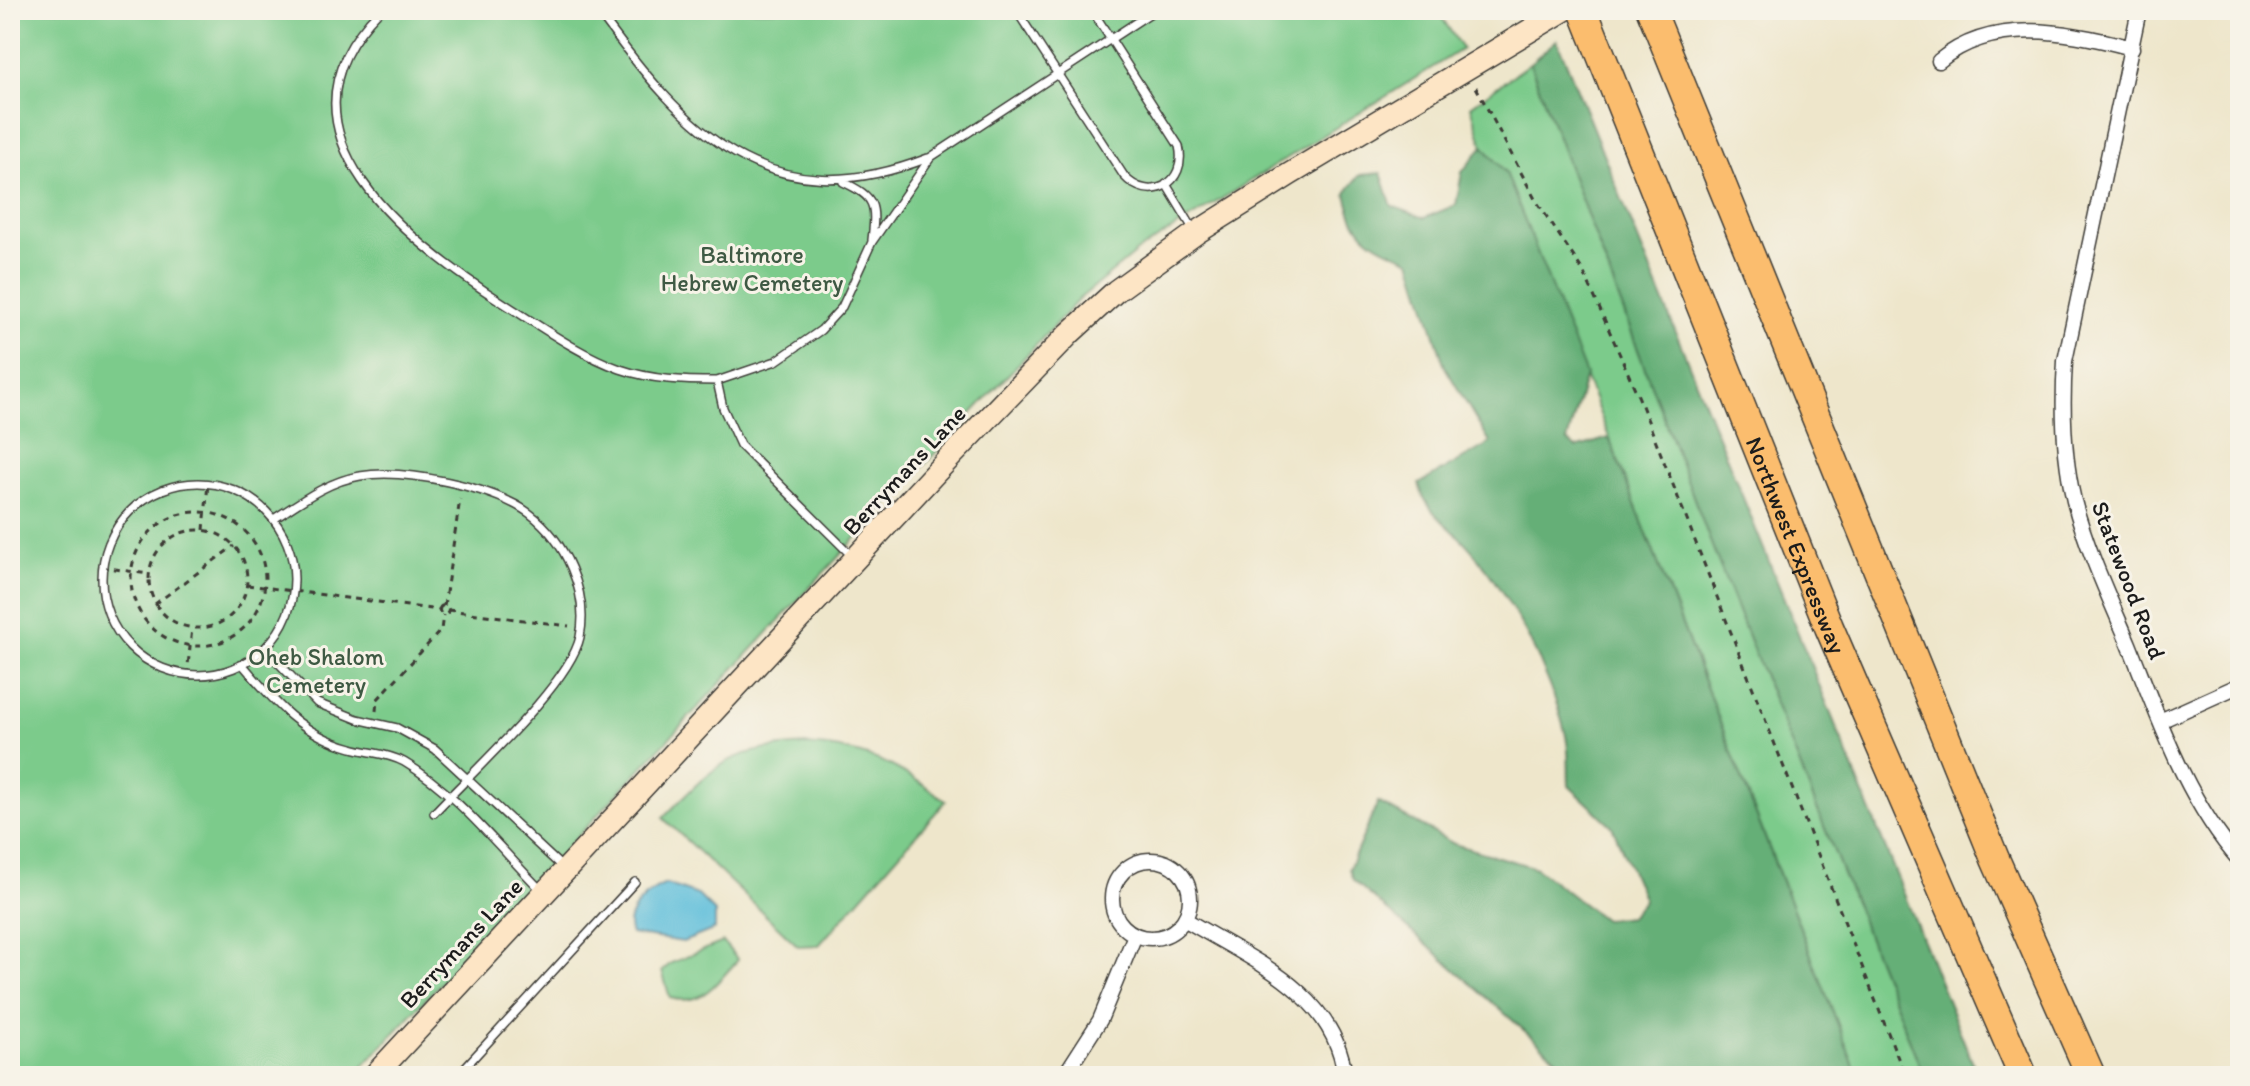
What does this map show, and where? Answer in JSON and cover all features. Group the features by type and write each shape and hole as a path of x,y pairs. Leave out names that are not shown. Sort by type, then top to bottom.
{"highway":[{"name":"Northwest Expressway","path":"1583,10 1829,627 2023,1076"},
{"path":"1651,10 1995,859 2091,1076"}],"street":[{"name":"Berrymans Lane","path":"374,1076 1070,333 1116,291 1196,233 1564,10"},
{"name":"Statewood Road","path":"2139,10 2071,326 2065,361 2064,431 2074,501 2088,544 2160,721 2202,809 2240,861"},
{"path":"1939,61 1957,46 2003,33 2055,31 2132,48"},
{"path":"2160,721 2240,685"},
{"path":"1158,860 1178,870 1191,893 1186,920 1174,932 1161,938 1135,935 1121,925 1112,902 1118,878 1135,863 1158,860"},
{"path":"1186,920 1288,982 1309,1000 1336,1036 1345,1076"},
{"path":"1064,1076 1100,1020 1135,935"}],"lane":[{"path":"380,10 350,45 335,103 345,155 375,199 456,273 583,351 620,369 649,377 717,381 776,361 821,330 842,307 872,242 931,157"},
{"path":"597,10 665,94 693,123 728,150 787,176 840,181 894,171 931,157 1155,10"},
{"path":"1016,10 1131,184 1142,189 1166,184 1177,177 1181,167 1179,146 1092,10"},
{"path":"840,181 864,191 872,200 875,215 872,242"},
{"path":"1166,184 1196,233"},
{"path":"717,381 723,408 740,445 856,560"},
{"path":"274,519 331,485 358,476 408,473 463,487 529,513 552,537 571,565 581,611 580,627 565,672 434,813"},
{"path":"185,483 208,483 232,489 255,501 274,519 287,540 294,569 294,592 289,614 265,649 243,665 225,672 187,675 154,666 135,653 119,635 106,611 102,567 116,527 145,499 185,483"},
{"path":"265,649 317,703 336,713 412,735 435,749 565,869"},
{"path":"243,665 280,710 301,727 327,740 402,761 449,797 544,893"},
{"path":"457,1076 635,882"}],"path":[{"path":"1461,70 1475,85 1535,199 1583,271 1610,330 1905,1076"},
{"path":"204,530 208,483"},
{"path":"439,610 444,606 455,519 463,487"},
{"path":"206,513 228,519 251,539 262,561 264,588 255,615 234,636 221,642 190,646 162,636 141,616 131,589 131,572 135,554 152,530 176,516 206,513"},
{"path":"204,530 234,546 245,566 247,585 243,599 226,620 216,625 192,628 174,622 155,604 148,574 156,553 172,537 204,530"},
{"path":"155,604 234,546"},
{"path":"102,567 148,574"},
{"path":"247,585 439,610 443,615"},
{"path":"444,606 448,610 580,627"},
{"path":"374,722 377,700 441,630 443,615 448,610"},
{"path":"187,675 192,628"}],"green space":[{"path":"10,10 1437,10 1462,49 1138,251 1079,299 354,1076 10,1076"},
{"path":"1557,40 1978,1076 1924,1076 1712,546 1530,63"},
{"path":"1530,63 1712,546 1924,1076 1858,1076 1506,173 1483,146 1471,106"},
{"path":"1483,146 1506,173 1586,375 1567,441 1576,448 1609,438 1858,1076 1576,1076 1353,880 1349,869 1378,802 1454,844 1536,868 1604,920 1630,917 1644,900 1612,826 1569,786 1568,752 1558,708 1540,661 1516,615 1489,573 1466,544 1434,513 1423,495 1419,484 1490,443 1445,367 1411,260 1367,237 1354,220 1346,193 1360,175 1381,173 1392,206 1424,218 1456,205 1462,172"},
{"path":"806,745 847,750 881,761 946,801 819,945 798,946 663,818 697,784 725,763 758,751"},
{"path":"723,942 738,960 723,976 700,996 682,1000 670,998 662,971 671,963"}],"water":[{"path":"666,884 698,895 715,912 715,929 683,942 631,934 629,926 633,911 652,892"}],"park label":[{"name":"Baltimore Hebrew Cemetery","path":"752,268"},
{"name":"Oheb Shalom Cemetery","path":"316,670"}]}
